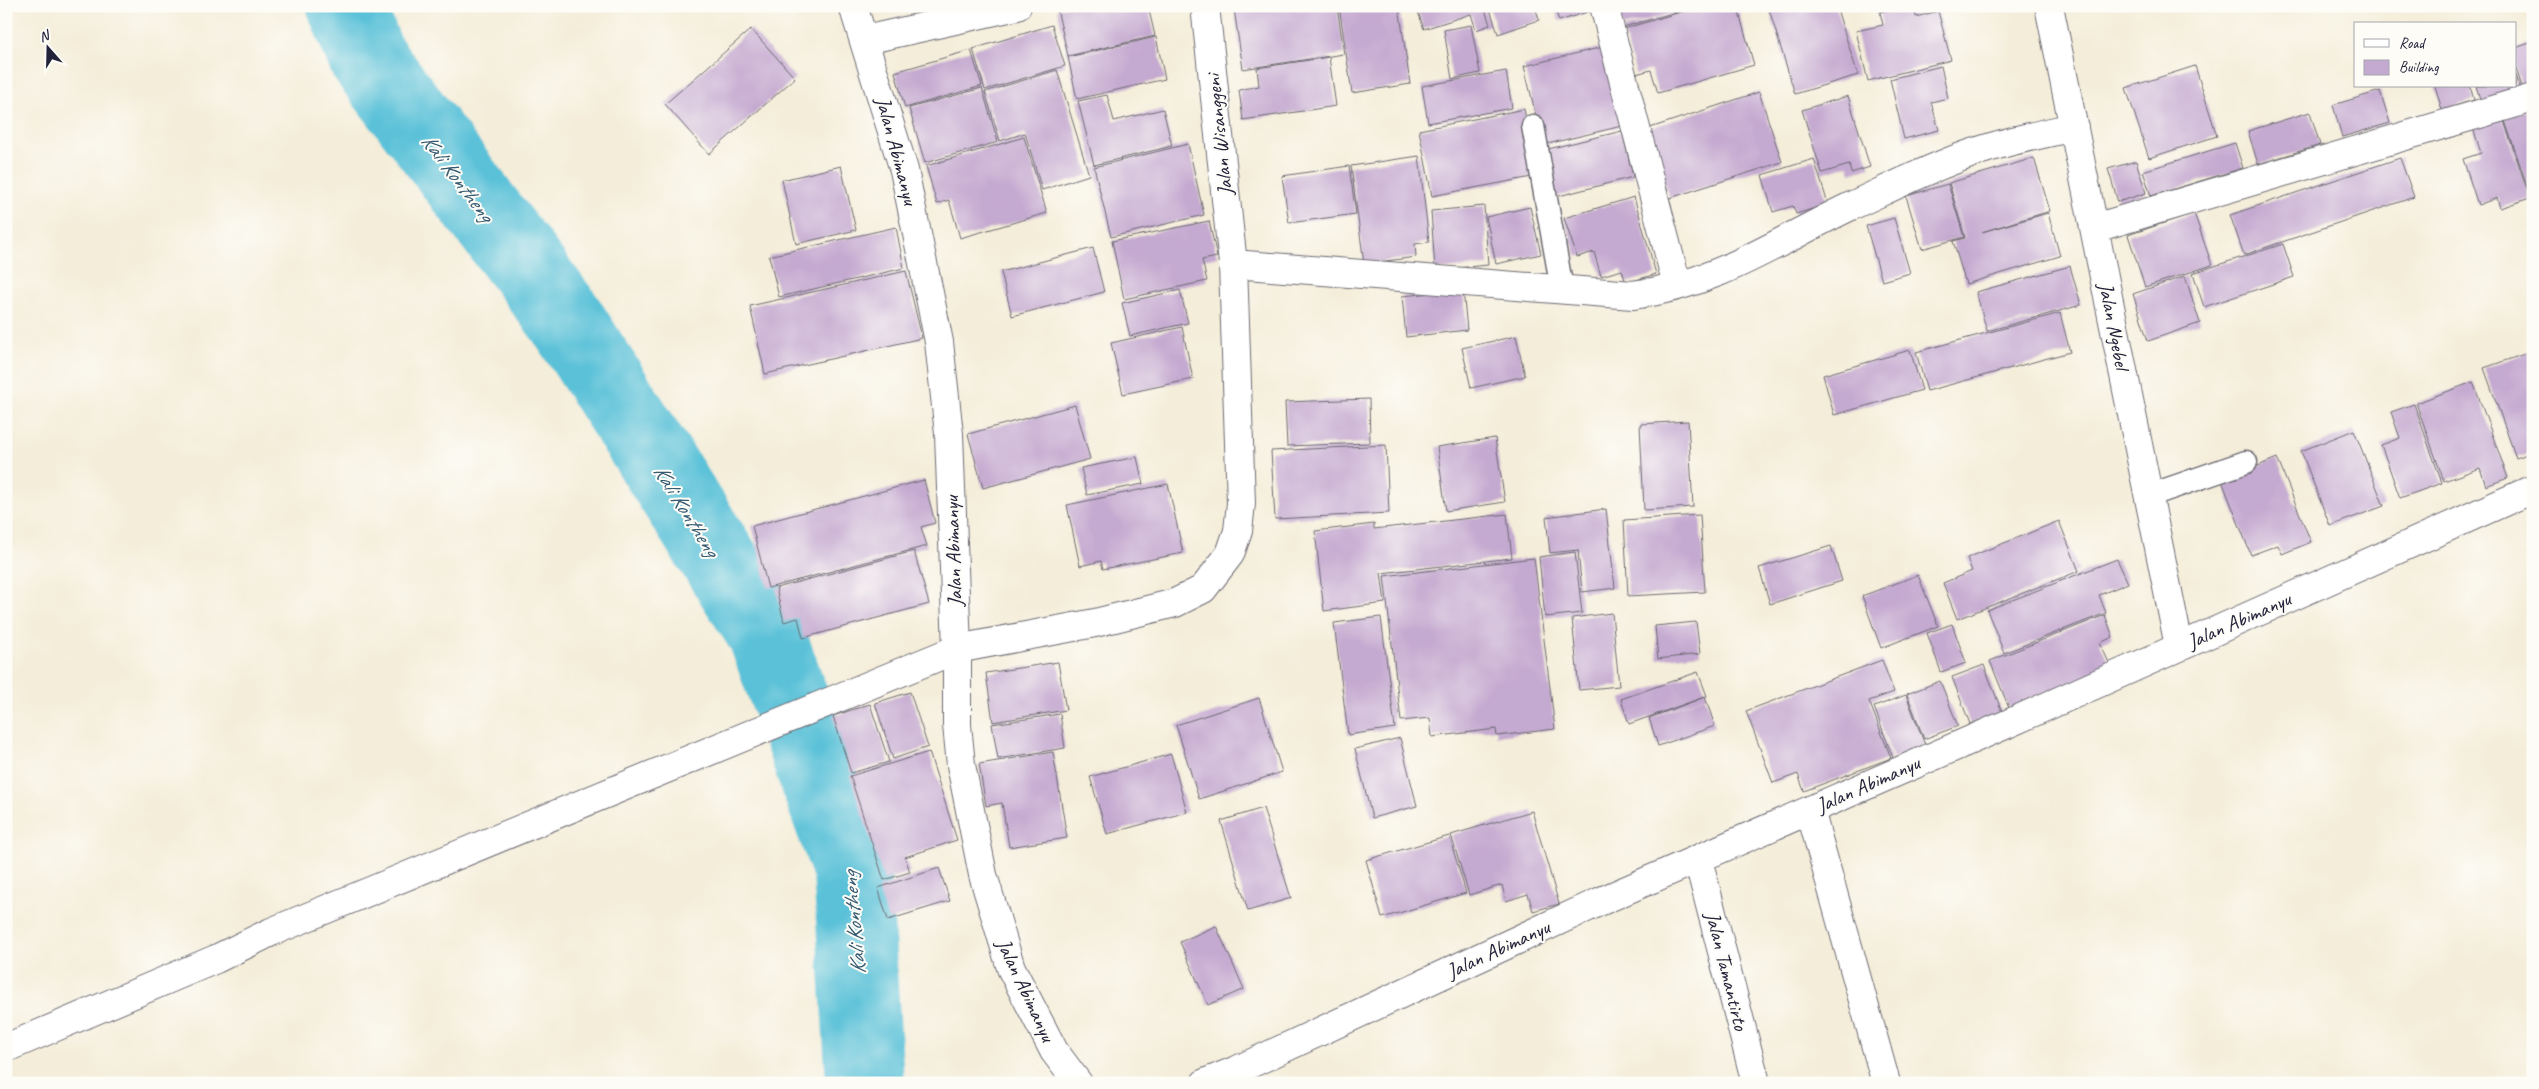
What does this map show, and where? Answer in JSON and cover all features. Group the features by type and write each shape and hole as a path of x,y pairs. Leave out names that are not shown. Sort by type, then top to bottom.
{"street":[{"name":"Jalan Abimanyu","path":"854,6 906,178 939,342 949,434 957,648 957,725 961,765 983,875 1011,968 1054,1052 1078,1083"},
{"path":"865,40 1017,6"},
{"name":"Jalan Wisanggeni","path":"6,1048 216,960 280,929 957,648 1095,623 1175,603 1203,589 1230,554 1238,531 1241,503 1233,264 1205,6"},
{"path":"1604,6 1677,285"},
{"name":"Jalan Ngebel","path":"2049,6 2179,646"},
{"path":"2095,228 2533,98"},
{"path":"1233,264 1633,295 1657,292 1704,278 1748,261 1847,208 1935,168 1996,146 2074,127"},
{"name":"Jalan Abimanyu","path":"1206,1083 1600,902 2533,488"},
{"path":"1810,810 1886,1083"},
{"name":"Jalan Tamantirto","path":"1698,859 1756,1083"}],"lane":[{"path":"1533,126 1562,289"},
{"path":"2148,496 2246,462"}],"building":[{"path":"1068,6 1148,6 1155,36 1068,56 1057,9"},
{"path":"1253,6 1337,6 1344,54 1243,69 1234,9"},
{"path":"1339,6 1399,6 1410,84 1352,93"},
{"path":"1416,6 1484,6 1490,25 1476,30 1471,14 1424,29"},
{"path":"1489,6 1535,6 1539,20 1498,34"},
{"path":"1554,6 1599,6 1600,8 1559,21"},
{"path":"1617,6 1694,6 1694,7 1623,27"},
{"path":"1701,6 1737,6 1754,65 1658,93 1651,70 1636,74 1623,29"},
{"path":"1768,6 1836,6 1858,75 1795,94"},
{"path":"1901,6 1914,6 1916,17 1938,11 1951,60 1868,81 1856,31 1883,25 1880,12"},
{"path":"1052,25 1065,66 985,90 973,49"},
{"path":"1471,25 1480,73 1452,79 1444,30"},
{"path":"751,29 795,78 709,154 665,104"},
{"path":"1156,37 1165,79 1077,99 1068,57"},
{"path":"2533,42 2533,84 2522,87 2516,68 2516,48"},
{"path":"1603,47 1622,126 1543,145 1524,66"},
{"path":"971,50 982,86 905,108 895,72"},
{"path":"1329,57 1336,106 1243,120 1239,90 1259,86 1257,68"},
{"path":"1941,66 1948,98 1931,102 1939,130 1904,139 1890,79"},
{"path":"2195,66 2217,136 2149,158 2126,88"},
{"path":"1057,70 1089,175 1042,190 1025,133 1000,141 985,92"},
{"path":"1506,71 1512,108 1428,123 1422,86"},
{"path":"2516,75 2521,90 2481,102 2477,88 2516,88"},
{"path":"982,88 998,142 925,163 909,108"},
{"path":"2436,88 2471,88 2474,100 2442,110"},
{"path":"2380,91 2390,123 2342,137 2333,105"},
{"path":"1759,92 1782,162 1670,198 1647,129"},
{"path":"1107,95 1114,121 1163,109 1172,146 1094,165 1078,101"},
{"path":"1848,96 1870,167 1851,173 1849,165 1822,173 1802,110"},
{"path":"2533,108 2533,196 2531,197 2504,118"},
{"path":"1524,109 1537,176 1432,196 1419,130"},
{"path":"2310,112 2320,145 2258,164 2248,131"},
{"path":"2503,118 2530,198 2500,208 2497,198 2478,205 2463,159 2481,153 2473,128"},
{"path":"1622,131 1633,177 1555,197 1544,150"},
{"path":"1024,137 1047,213 960,238 949,200 937,204 926,166"},
{"path":"2235,143 2243,168 2151,196 2143,171"},
{"path":"1188,144 1204,215 1111,237 1094,167"},
{"path":"1419,156 1429,242 1415,244 1416,257 1364,264 1351,166"},
{"path":"2034,158 2050,211 1982,232 2048,213 2060,256 1966,284 1953,241 1965,238 1949,183"},
{"path":"2400,158 2414,197 2244,255 2230,215"},
{"path":"1814,159 1828,204 1796,214 1793,206 1773,212 1762,175"},
{"path":"2136,161 2146,193 2118,202 2108,169"},
{"path":"841,166 856,230 796,244 782,180"},
{"path":"1349,166 1356,214 1289,223 1282,176"},
{"path":"1948,184 1964,237 1922,249 1906,196"},
{"path":"1634,197 1656,274 1626,283 1622,270 1601,276 1594,252 1577,257 1564,218"},
{"path":"1484,206 1488,265 1435,270 1431,211"},
{"path":"1530,207 1541,254 1496,264 1486,217"},
{"path":"2194,213 2212,265 2145,287 2128,235"},
{"path":"1894,218 1910,273 1882,281 1866,226"},
{"path":"1209,221 1217,257 1202,260 1207,281 1124,299 1112,241"},
{"path":"896,227 904,268 779,297 769,256"},
{"path":"2283,244 2294,277 2204,307 2193,273"},
{"path":"1093,248 1104,292 1012,316 1001,272"},
{"path":"2070,266 2081,305 1987,331 1976,292"},
{"path":"906,271 922,338 765,374 750,306"},
{"path":"2185,276 2200,323 2148,341 2133,294"},
{"path":"1180,290 1188,323 1130,336 1122,303"},
{"path":"1463,290 1467,330 1406,337 1402,296"},
{"path":"2060,313 2070,352 1927,391 1916,352"},
{"path":"1182,327 1193,379 1123,394 1111,343"},
{"path":"1516,336 1525,376 1471,388 1462,348"},
{"path":"1910,350 1922,390 1834,415 1823,375"},
{"path":"2533,351 2533,452 2516,458 2484,368"},
{"path":"2473,382 2508,478 2486,486 2480,468 2444,481 2416,403"},
{"path":"1369,399 1370,443 1287,446 1285,402"},
{"path":"2414,404 2442,483 2400,498 2381,445 2400,438 2391,412"},
{"path":"1075,405 1090,459 983,488 968,434"},
{"path":"1688,421 1693,507 1644,510 1640,424"},
{"path":"2354,430 2384,506 2330,526 2301,451"},
{"path":"1495,438 1505,502 1446,511 1437,447"},
{"path":"1386,445 1389,513 1275,519 1271,451"},
{"path":"1137,457 1143,484 1087,495 1081,468"},
{"path":"2277,458 2311,542 2282,554 2278,545 2251,555 2222,481"},
{"path":"924,480 935,523 921,527 927,546 768,588 752,526"},
{"path":"1168,484 1183,553 1103,569 1101,561 1080,566 1067,505"},
{"path":"1606,509 1615,588 1582,592 1578,550 1550,553 1546,517"},
{"path":"1507,514 1512,558 1381,573 1385,603 1324,611 1315,531 1374,524 1374,529"},
{"path":"1700,515 1705,592 1628,596 1624,520"},
{"path":"2059,521 2079,571 1957,619 1943,583 1972,571 1967,558"},
{"path":"1831,546 1842,581 1770,604 1759,568"},
{"path":"914,551 929,604 803,638 798,618 784,622 776,588"},
{"path":"1575,552 1582,613 1545,617 1539,557"},
{"path":"1534,558 1555,729 1497,736 1496,729 1432,737 1430,718 1401,721 1384,576"},
{"path":"2117,559 2128,583 2099,595 2106,613 2004,653 1987,610"},
{"path":"1918,575 1938,626 1881,648 1862,596"},
{"path":"1612,613 1619,686 1579,690 1572,618"},
{"path":"2105,615 2113,637 2100,643 2111,667 2009,708 1990,661"},
{"path":"1381,617 1395,728 1348,735 1334,623"},
{"path":"1696,622 1700,654 1658,659 1655,626"},
{"path":"1952,624 1966,663 1941,672 1927,633"},
{"path":"1882,660 1894,692 1869,701 1891,758 1804,791 1798,774 1773,783 1746,711"},
{"path":"1058,662 1066,710 993,722 986,673"},
{"path":"1984,665 2002,712 1970,724 1952,677"},
{"path":"1698,672 1707,696 1629,724 1621,699"},
{"path":"1940,681 1958,726 1924,739 1907,694"},
{"path":"910,692 928,747 893,759 875,703"},
{"path":"1906,695 1925,745 1893,758 1874,707"},
{"path":"1705,697 1715,726 1658,746 1649,718"},
{"path":"1259,698 1282,772 1199,799 1176,725"},
{"path":"870,704 889,762 851,773 833,716"},
{"path":"1060,714 1065,748 998,759 992,724"},
{"path":"1400,738 1417,806 1372,818 1355,749"},
{"path":"929,752 957,840 905,857 910,872 884,880 850,776"},
{"path":"1053,752 1067,838 1009,847 1002,803 986,806 979,764"},
{"path":"1171,754 1187,812 1107,834 1090,777"},
{"path":"1263,808 1291,898 1248,911 1221,821"},
{"path":"1532,811 1559,904 1533,911 1528,894 1506,901 1502,885 1469,895 1451,835"},
{"path":"1449,836 1466,893 1382,918 1366,860"},
{"path":"939,868 950,901 888,920 878,888"},
{"path":"1216,926 1244,989 1208,1005 1180,942"}],"waterway":[{"name":"Kali Kontheng","path":"346,6 367,58 565,318 766,633 852,872 865,1083"}]}
